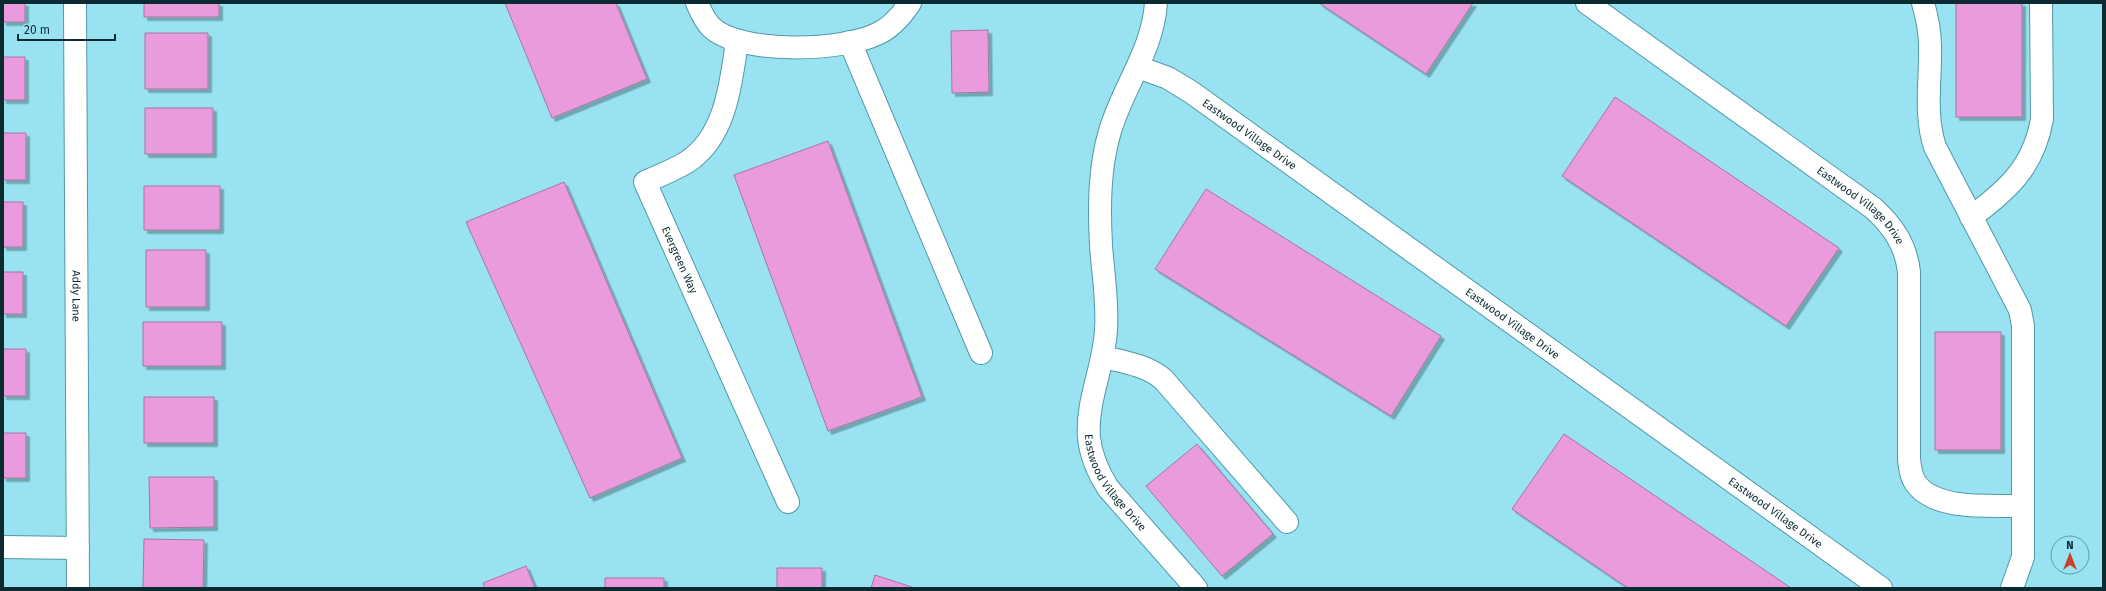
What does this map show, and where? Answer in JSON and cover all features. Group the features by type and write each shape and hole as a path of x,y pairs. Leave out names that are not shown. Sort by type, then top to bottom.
{"street":[{"name":"Addy Lane","path":"75,3 78,588"},
{"path":"697,3 711,27 737,41 765,46 813,47 862,40 878,34 902,15 910,3"},
{"name":"Eastwood Village Drive","path":"1156,3 1150,30 1138,67 1119,107 1110,131 1104,155 1099,207 1106,306 1106,330 1103,357 1089,417 1091,453 1098,472 1108,488 1196,588"},
{"name":"Eastwood Village Drive","path":"1587,3 1873,208 1886,220 1903,245 1908,259 1910,272 1909,459 1911,474 1916,485 1936,500 1950,503 2022,506"},
{"path":"1923,3 1928,21 1930,46 1930,132 1935,147 2020,310 2023,326 2023,557 2012,588"},
{"path":"1971,217 2007,188 2022,171 2039,137 2042,119 2041,3"},
{"name":"Evergreen Way","path":"737,41 727,100 711,138 696,155 687,162 645,182 788,502"},
{"path":"850,42 981,353"},
{"name":"Eastwood Village Drive","path":"1138,67 1168,78 1190,92 1881,588"},
{"path":"1103,357 1143,367 1155,372 1163,379 1287,522"},
{"path":"3,547 78,548"}],"building":[{"path":"3,3 25,3 25,22 3,22"},
{"path":"144,3 219,3 219,17 144,17"},
{"path":"505,3 616,3 647,79 552,118"},
{"path":"1319,3 1473,3 1426,74"},
{"path":"1956,3 2022,3 2022,117 1956,117"},
{"path":"988,30 989,92 952,93 951,31"},
{"path":"145,33 208,33 208,89 145,89"},
{"path":"3,57 25,57 25,100 3,100"},
{"path":"1615,97 1839,248 1786,326 1562,176"},
{"path":"145,108 213,108 213,154 145,154"},
{"path":"3,133 26,133 26,180 3,180"},
{"path":"828,141 922,397 828,431 734,175"},
{"path":"564,182 682,458 590,498 466,222"},
{"path":"144,186 220,186 220,230 144,230"},
{"path":"1206,189 1441,336 1391,416 1155,269"},
{"path":"3,202 23,202 23,247 3,247"},
{"path":"146,250 206,250 206,307 146,307"},
{"path":"3,272 23,272 23,314 3,314"},
{"path":"143,322 222,322 222,366 143,366"},
{"path":"1935,332 2001,332 2001,450 1935,450"},
{"path":"3,349 26,349 26,396 3,396"},
{"path":"144,397 214,397 214,443 144,443"},
{"path":"3,433 26,433 26,478 3,478"},
{"path":"1564,434 1791,588 1628,588 1512,509"},
{"path":"1197,444 1273,534 1222,576 1146,486"},
{"path":"149,477 214,477 214,527 150,528"},
{"path":"144,539 204,540 203,588 143,588"},
{"path":"526,566 535,588 485,588 483,583"},
{"path":"777,568 822,568 822,588 777,588"},
{"path":"875,575 915,588 871,588"},
{"path":"605,578 664,578 664,588 605,588"}]}
